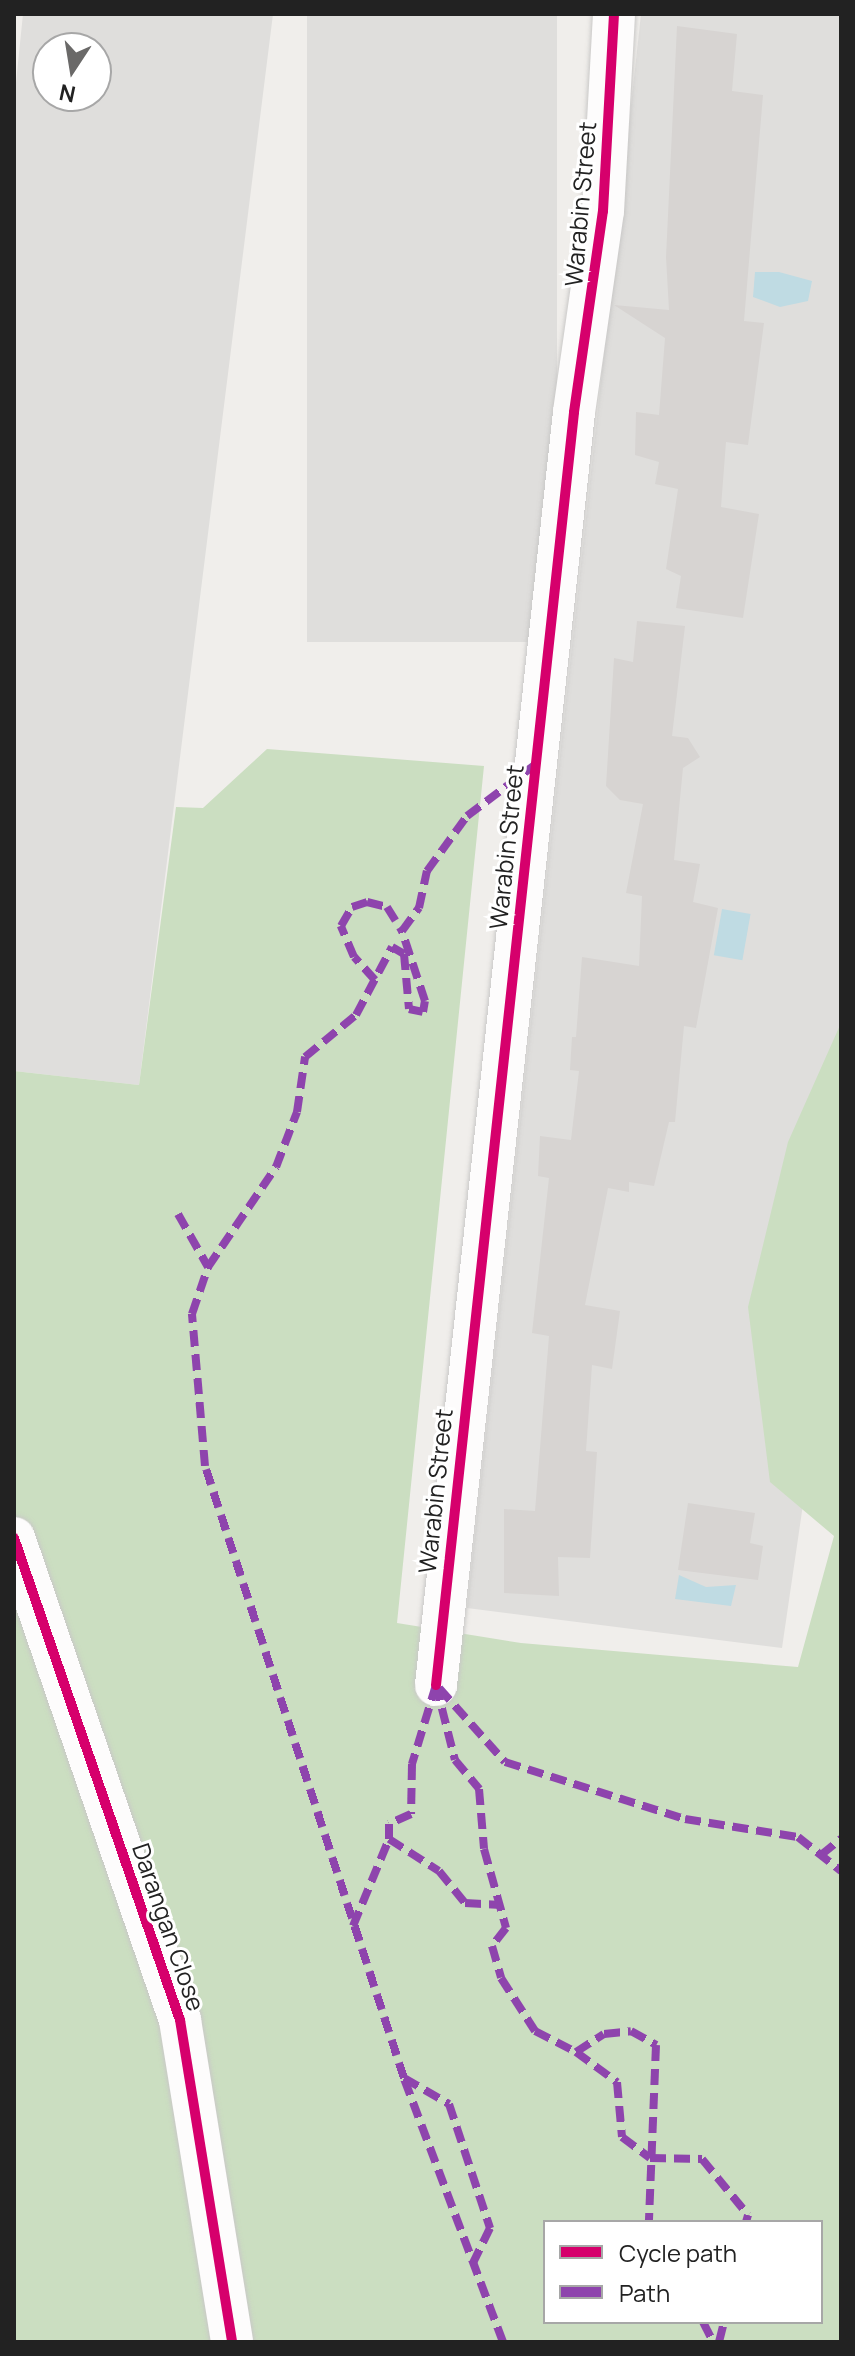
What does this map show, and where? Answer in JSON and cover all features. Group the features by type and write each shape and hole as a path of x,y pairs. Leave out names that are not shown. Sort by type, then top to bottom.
{"street":[{"name":"Warabin Street","path":"436,1685 572,427 601,226 614,14"},
{"name":"Darangan Close","path":"14,1538 180,2020 232,2342"}],"shaded area":[{"path":"23,14 273,14 139,1085 14,1071 14,102"},
{"path":"307,14 557,14 557,642 307,642"},
{"path":"641,14 841,14 841,1245 782,1648 467,1608"}],"green space":[{"path":"267,749 484,766 397,1623 521,1643 798,1667 834,1536 770,1482 748,1307 788,1142 841,1023 841,2342 14,2342 14,1071 139,1085 176,807 203,808"}],"water":[{"path":"755,272 779,272 812,281 808,301 780,307 753,297"},
{"path":"722,909 751,914 742,960 714,955"},
{"path":"679,1575 706,1587 736,1585 731,1606 675,1599"}],"building":[{"path":"677,26 737,34 732,91 763,95 744,321 764,323 748,445 726,442 721,507 759,514 743,618 676,608 681,576 666,569 678,489 655,484 659,462 635,455 636,412 659,415 665,338 614,305 669,310 666,257"},
{"path":"637,621 685,626 672,736 688,738 700,757 683,768 674,860 700,864 693,902 718,908 696,1028 684,1026 675,1122 669,1122 654,1186 629,1182 629,1192 608,1188 585,1305 620,1311 612,1369 592,1365 586,1451 597,1452 590,1558 558,1557 559,1596 504,1593 504,1509 535,1511 549,1336 532,1333 549,1178 538,1176 540,1136 571,1140 579,1071 570,1070 572,1037 576,1037 582,957 639,966 642,896 626,893 643,804 620,800 606,786 614,658 633,662"},
{"path":"688,1503 755,1513 750,1543 763,1546 758,1580 678,1570"}],"marked path":[{"path":"503,2342 404,2078 205,1466 192,1314 208,1267 276,1167 297,1112 305,1057 356,1015 392,947 404,954 409,1009 423,1012 425,1001 402,931 419,908 427,871 467,816 536,764"},
{"path":"375,980 354,957 341,926 352,907 367,902 387,907 402,931"},
{"path":"178,1214 208,1267"},
{"path":"436,1685 455,1760 479,1789 484,1849 506,1928 492,1946 501,1978 535,2031 576,2052 617,2082 622,2137 650,2158 702,2159 748,2215 747,2220"},
{"path":"436,1685 412,1764 411,1814 389,1824 389,1839 439,1871 465,1903 501,1905"},
{"path":"439,1688 505,1762 685,1819 798,1837 841,1871"},
{"path":"353,1926 389,1839"},
{"path":"821,1855 841,1839"},
{"path":"576,2052 604,2034 631,2031 656,2045 649,2220"},
{"path":"404,2078 449,2104 490,2228 471,2267"},
{"path":"704,2324 713,2342"},
{"path":"719,2342 724,2324"}],"cycle path":[{"path":"436,1685 574,412 603,211 614,14"},
{"path":"14,1538 180,2020 232,2342"}]}
